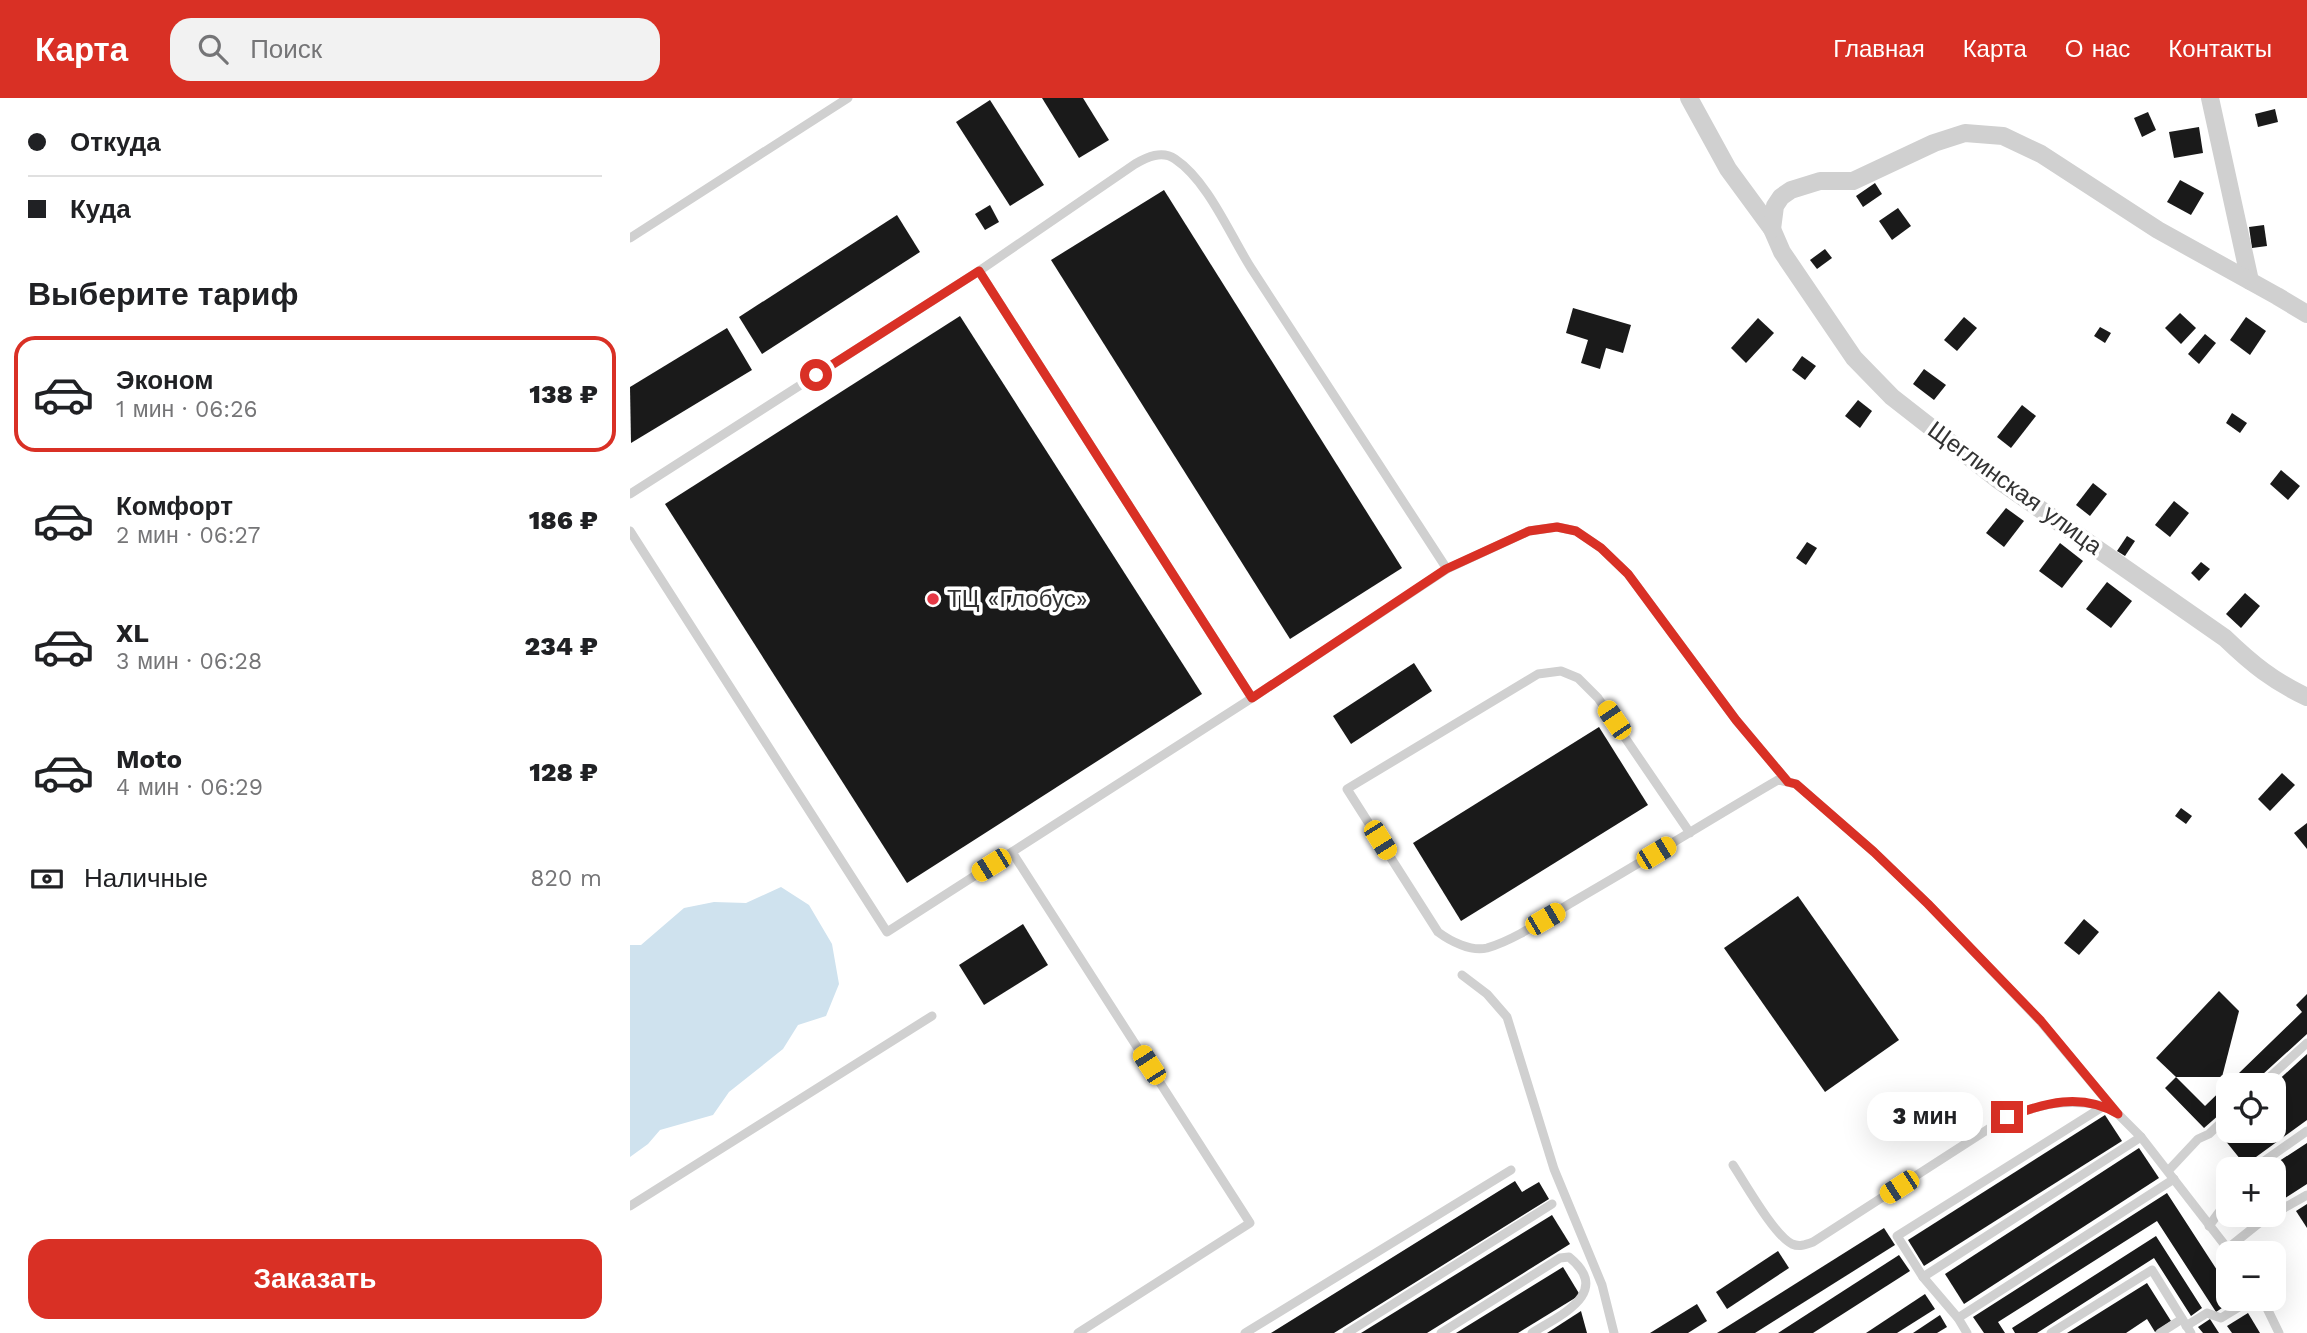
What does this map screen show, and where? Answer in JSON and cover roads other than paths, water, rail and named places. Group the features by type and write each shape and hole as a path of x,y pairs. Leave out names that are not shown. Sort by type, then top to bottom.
{"street":[{"name":"Щеглинская улица","path":"1689,98 1728,169 1772,229 1782,252 1854,358 1892,397 1997,479 2224,638 2252,665 2285,687 2307,697"},
{"path":"2210,98 2250,281"},
{"path":"1772,229 1775,206 1791,190 1820,181 1853,181 1934,143 1965,133 2003,136 2041,154 2158,230 2307,314"}],"lane":[{"path":"630,238 848,98"},
{"path":"630,494 979,271 1151,155 1172,157 1187,169 1205,193 1447,569"},
{"path":"979,271 1252,698"},
{"path":"630,531 887,932 1252,698 1447,569 1529,531 1557,527 1576,531 1601,548 1628,574 1736,720 1788,782"},
{"path":"1690,833 1598,698 1578,678 1561,671 1538,674 1347,789 1438,932 1473,949 1486,948 1521,932 1690,833 1778,780 1796,784 1874,852 1928,904 2041,1021 2118,1114 2141,1137 2221,1241"},
{"path":"1012,852 1250,1223 1078,1333"},
{"path":"1462,975 1487,994 1507,1017 1554,1169 1602,1285 1614,1333"},
{"path":"630,1206 932,1016"},
{"path":"2274,1073 2307,1043"},
{"path":"1733,1165 1777,1231 1793,1245 1803,1246 2007,1117 2035,1107 2083,1101 2104,1106 2118,1114"},
{"path":"1967,1333 1958,1318 1923,1278 1897,1236 2104,1106"},
{"path":"1958,1318 2171,1175 2198,1139 2216,1127"},
{"path":"2270,1157 2307,1131"},
{"path":"1923,1278 2141,1137"},
{"path":"1245,1333 1511,1170"},
{"path":"2240,1241 2263,1220 2307,1195"},
{"path":"1347,1333 1552,1204"},
{"path":"2209,1226 2216,1216"},
{"path":"1441,1333 1560,1258 1569,1257 1577,1264 1587,1284 1584,1296 1575,1306 1532,1333"},
{"path":"2051,1333 2152,1270 2186,1326"},
{"path":"2160,1333 2186,1326 2207,1313 2221,1318 2233,1311"},
{"path":"2268,1311 2278,1333"}],"water":[{"path":"781,887 809,905 832,944 839,984 826,1016 798,1025 783,1049 729,1092 713,1115 660,1130 648,1144 630,1157 630,945 641,945 684,908 714,902 746,903"}],"place":[{"name":"ТЦ «Глобус»","path":"933,599"}]}
